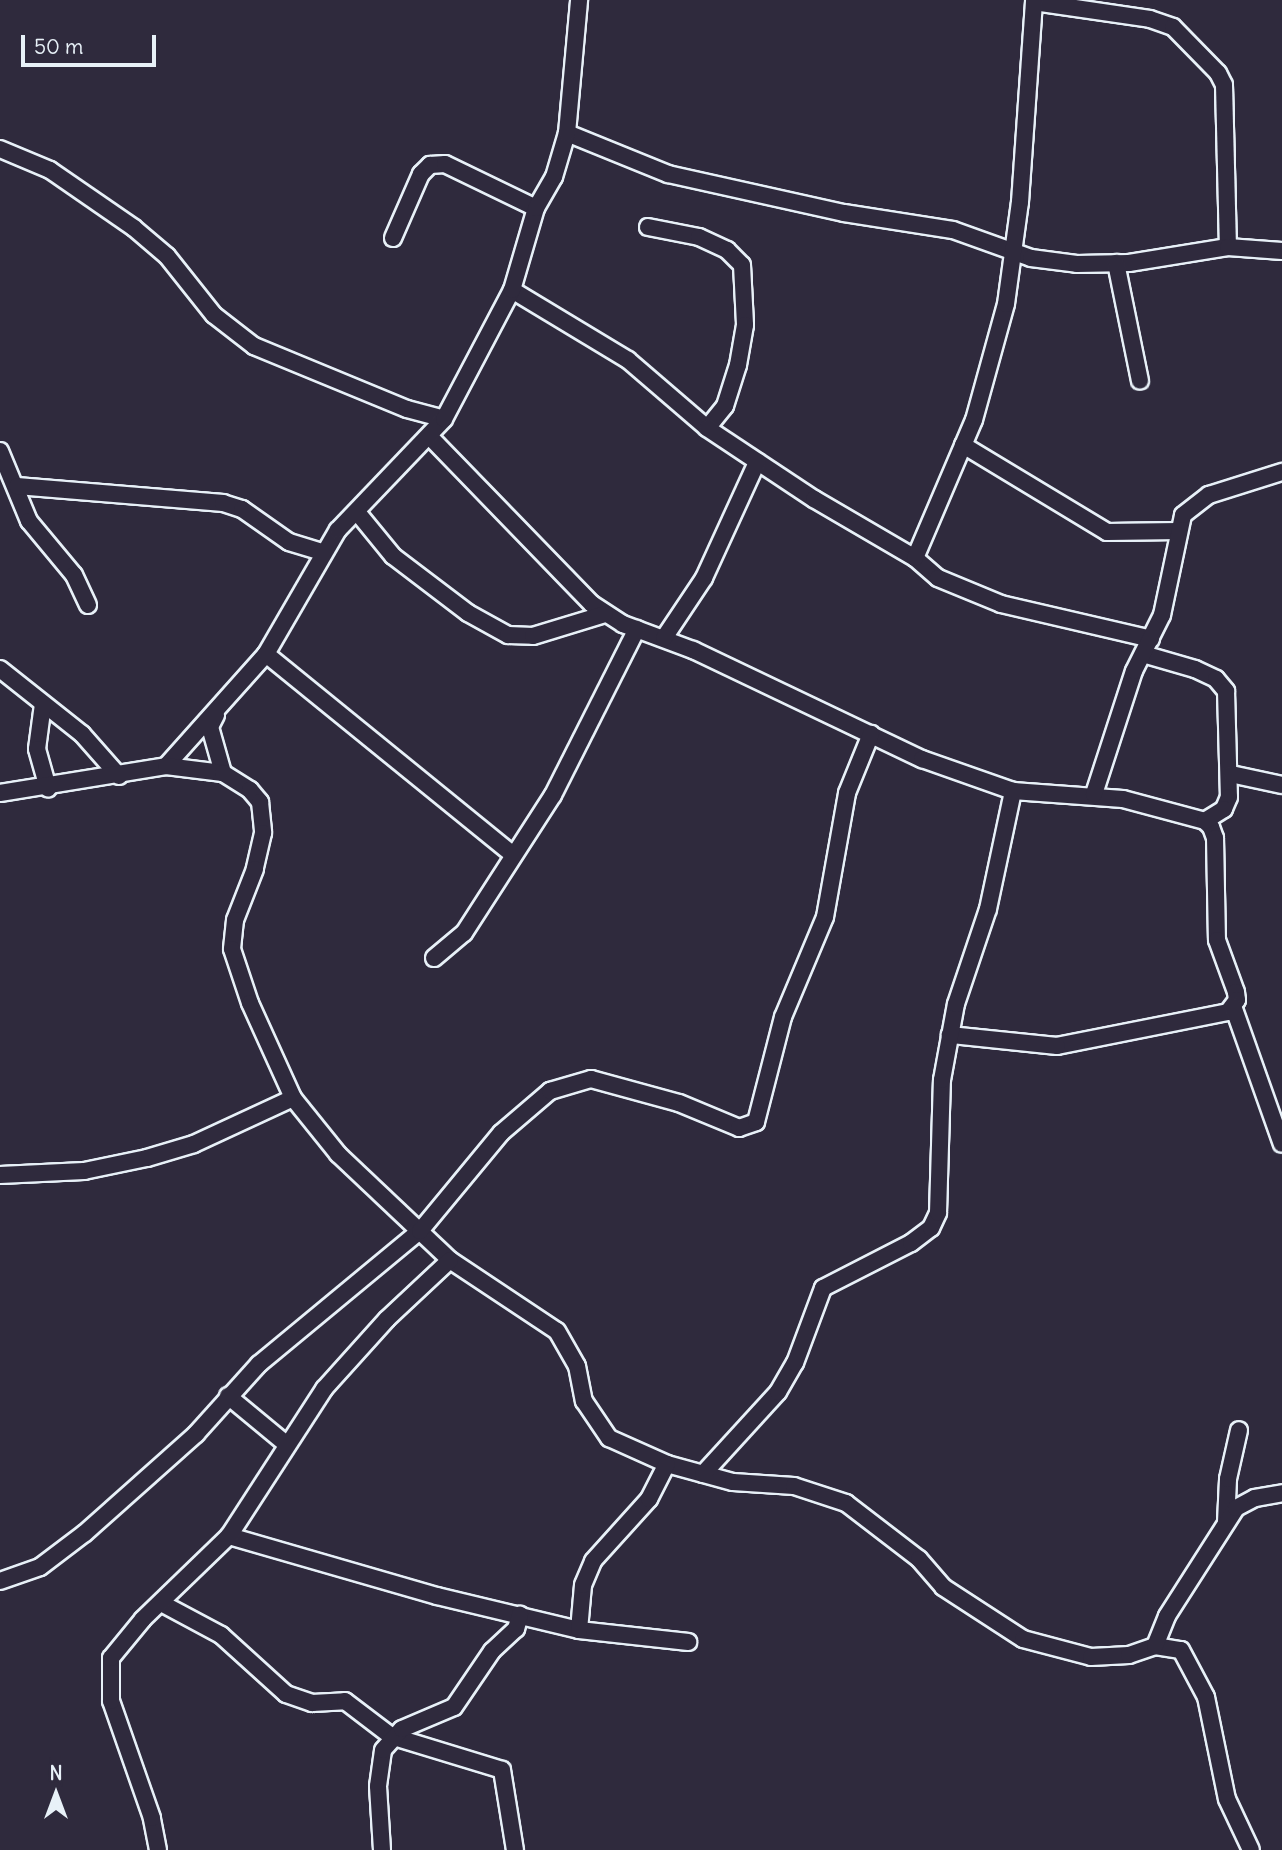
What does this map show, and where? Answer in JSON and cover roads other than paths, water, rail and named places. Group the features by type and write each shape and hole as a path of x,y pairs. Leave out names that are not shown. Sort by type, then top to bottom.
{"street":[{"path":"166,766 266,654 322,552 357,512 431,438 444,419 512,290 536,208 554,177 566,133 579,0"},
{"path":"915,558 963,445 1000,327 1014,253 1034,1 1150,19 1173,27 1218,73 1224,85 1228,247"},
{"path":"566,133 668,174 844,213 953,230 1014,253 1077,264 1116,263 1228,247 1282,251"},
{"path":"0,149 50,170 134,228 167,256 214,315 254,346 407,409 444,419"},
{"path":"393,238 421,173 430,165 445,164 536,208"},
{"path":"648,227 699,237 727,250 741,265 744,325 738,365 725,406 707,428"},
{"path":"1116,263 1140,381"},
{"path":"512,290 628,360 707,428 757,462 915,558 938,578 1001,604 1151,639"},
{"path":"431,438 605,614 664,638 922,759 1013,790 1094,794 1152,804 1205,821 1215,838 1214,921 1236,992 1233,1006 1282,1144"},
{"path":"963,445 1107,532 1179,531"},
{"path":"0,451 17,486 29,521 74,575 88,605"},
{"path":"664,638 704,578 757,462"},
{"path":"1094,794 1143,654 1168,593 1184,515 1209,495 1282,472"},
{"path":"17,486 223,503 242,509 289,542 322,552"},
{"path":"357,512 393,556 468,613 508,635 533,636 605,614"},
{"path":"434,958 464,933 553,795 637,629"},
{"path":"266,654 513,855"},
{"path":"1143,654 1195,669 1216,679 1226,691 1231,774 1224,809 1205,821"},
{"path":"0,669 82,734 119,776"},
{"path":"43,704 37,749 48,788"},
{"path":"218,710 210,727 223,773"},
{"path":"0,1581 40,1566 85,1533 196,1434 259,1364 420,1231 501,1133 550,1091 573,1082 591,1079 633,1089 739,1128 757,1122 783,1017 825,917 847,793 870,734"},
{"path":"0,793 48,788 166,766 223,773 261,802 262,847 231,936 250,1003 293,1098 338,1154 450,1260 557,1331 577,1366 584,1401 609,1438 667,1464 703,1474 733,1482 794,1486 846,1503 903,1545 943,1587 1023,1639 1091,1657 1129,1655 1155,1646 1181,1650 1191,1662 1206,1697 1227,1799 1251,1850"},
{"path":"1231,774 1282,785"},
{"path":"703,1474 778,1392 795,1363 823,1287 911,1243 930,1228 938,1213 942,1080 964,974 988,909 1013,790"},
{"path":"950,1035 1057,1046 1222,1014 1233,1006"},
{"path":"0,1175 84,1171 147,1158 194,1144 293,1098"},
{"path":"158,1850 152,1818 108,1686 111,1658 143,1619 163,1604 229,1536 267,1482 286,1444 324,1389 387,1319 450,1260"},
{"path":"228,1396 286,1444"},
{"path":"1226,1522 1228,1479 1239,1430"},
{"path":"579,1630 583,1585 593,1561 649,1499 667,1464"},
{"path":"1155,1646 1167,1616 1236,1508 1255,1498 1282,1493"},
{"path":"229,1536 437,1596 579,1630 688,1642"},
{"path":"163,1604 221,1636 286,1694 312,1703 335,1700 357,1706 391,1737 502,1770 515,1850"},
{"path":"382,1850 379,1766 391,1737 454,1707 492,1651 516,1629 520,1615"}]}
